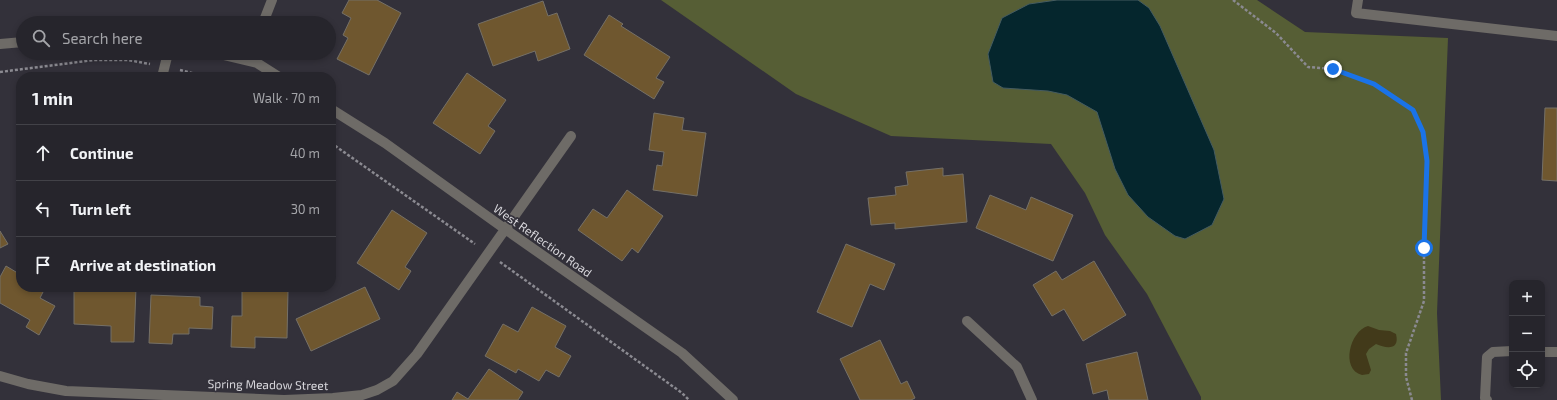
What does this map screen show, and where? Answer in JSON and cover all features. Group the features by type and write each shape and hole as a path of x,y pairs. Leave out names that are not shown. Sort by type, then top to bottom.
{"street":[{"path":"266,16 272,0"},
{"path":"1358,0 1356,12 1557,36"},
{"path":"0,44 16,43"},
{"path":"163,72 166,60"},
{"path":"253,60 272,72"},
{"name":"West Reflection Road","path":"336,112 385,143 505,230 682,353 734,400"},
{"name":"Spring Meadow Street","path":"0,376 28,384 66,391 284,400 362,396 377,390 393,381 417,354 571,136"},
{"path":"967,322 1017,367 1032,400"},
{"path":"1487,400 1485,398 1487,357 1493,352 1509,351"},
{"path":"1545,352 1557,352"}],"path":[{"path":"1233,0 1276,34 1308,67 1333,69 1374,84 1413,110 1423,132 1427,161 1424,301 1406,353 1406,378 1412,400"},
{"path":"0,72 94,60 128,60 163,72"},
{"path":"336,147 488,253 682,393 689,400"}],"green space":[{"path":"661,0 1257,0 1305,32 1448,38 1437,313 1441,400 1201,400 1201,397 1147,294 1105,235 1085,193 1051,144 891,136 796,94"}],"sand":[{"path":"1368,326 1379,330 1390,331 1396,334 1397,339 1396,343 1392,347 1384,347 1376,344 1369,349 1366,354 1371,370 1369,374 1362,375 1355,371 1351,366 1349,358 1352,342 1356,335"}],"water":[{"path":"1057,0 1138,0 1149,8 1160,26 1214,150 1224,199 1212,225 1185,239 1175,236 1148,217 1128,195 1115,169 1097,112 1067,95 1048,91 1003,88 993,82 988,54 1002,18 1029,4"}],"building":[{"path":"349,0 377,0 401,13 369,75 337,59 348,38 343,35 351,18 342,13"},
{"path":"543,1 548,16 557,13 570,49 538,61 535,51 493,66 478,24"},
{"path":"609,15 623,24 621,26 670,57 656,78 664,82 654,99 584,55"},
{"path":"467,73 506,100 488,126 495,131 480,154 433,123"},
{"path":"1545,108 1557,108 1557,181 1542,180"},
{"path":"654,113 684,118 682,130 706,133 697,196 653,190 657,165 662,166 664,152 649,150"},
{"path":"943,168 943,176 963,174 967,222 895,229 895,223 871,225 868,198 896,195 895,187 908,185 906,172"},
{"path":"627,190 663,216 638,253 632,248 622,261 578,230 593,209 607,218"},
{"path":"990,195 1026,210 1031,197 1073,215 1053,261 976,228"},
{"path":"392,210 427,233 405,267 411,271 399,290 357,263"},
{"path":"0,231 8,244 0,248"},
{"path":"846,244 895,264 884,290 870,284 852,327 817,312"},
{"path":"1094,261 1126,315 1083,341 1064,309 1052,316 1033,285 1056,271 1062,280"},
{"path":"6,266 16,272 16,292 43,292 40,298 55,306 39,335 26,327 30,320 0,303 0,277"},
{"path":"365,287 380,319 311,351 296,319"},
{"path":"74,292 136,292 134,342 111,342 111,326 74,324"},
{"path":"242,292 288,292 287,338 255,337 255,348 231,347 232,316 242,316"},
{"path":"151,295 200,297 200,306 213,307 212,329 189,328 189,334 173,334 172,344 149,343"},
{"path":"532,307 566,326 555,347 571,356 559,377 546,370 539,381 518,369 516,373 485,356 503,324 518,332"},
{"path":"880,340 901,384 907,381 915,398 911,400 860,400 840,359"},
{"path":"1137,352 1148,400 1109,400 1107,390 1093,394 1086,364"},
{"path":"489,369 523,392 518,400 452,400 457,392 468,399"}],"route":[{"path":"1333,69 1374,84 1413,110 1423,132 1427,161 1424,248"}]}
